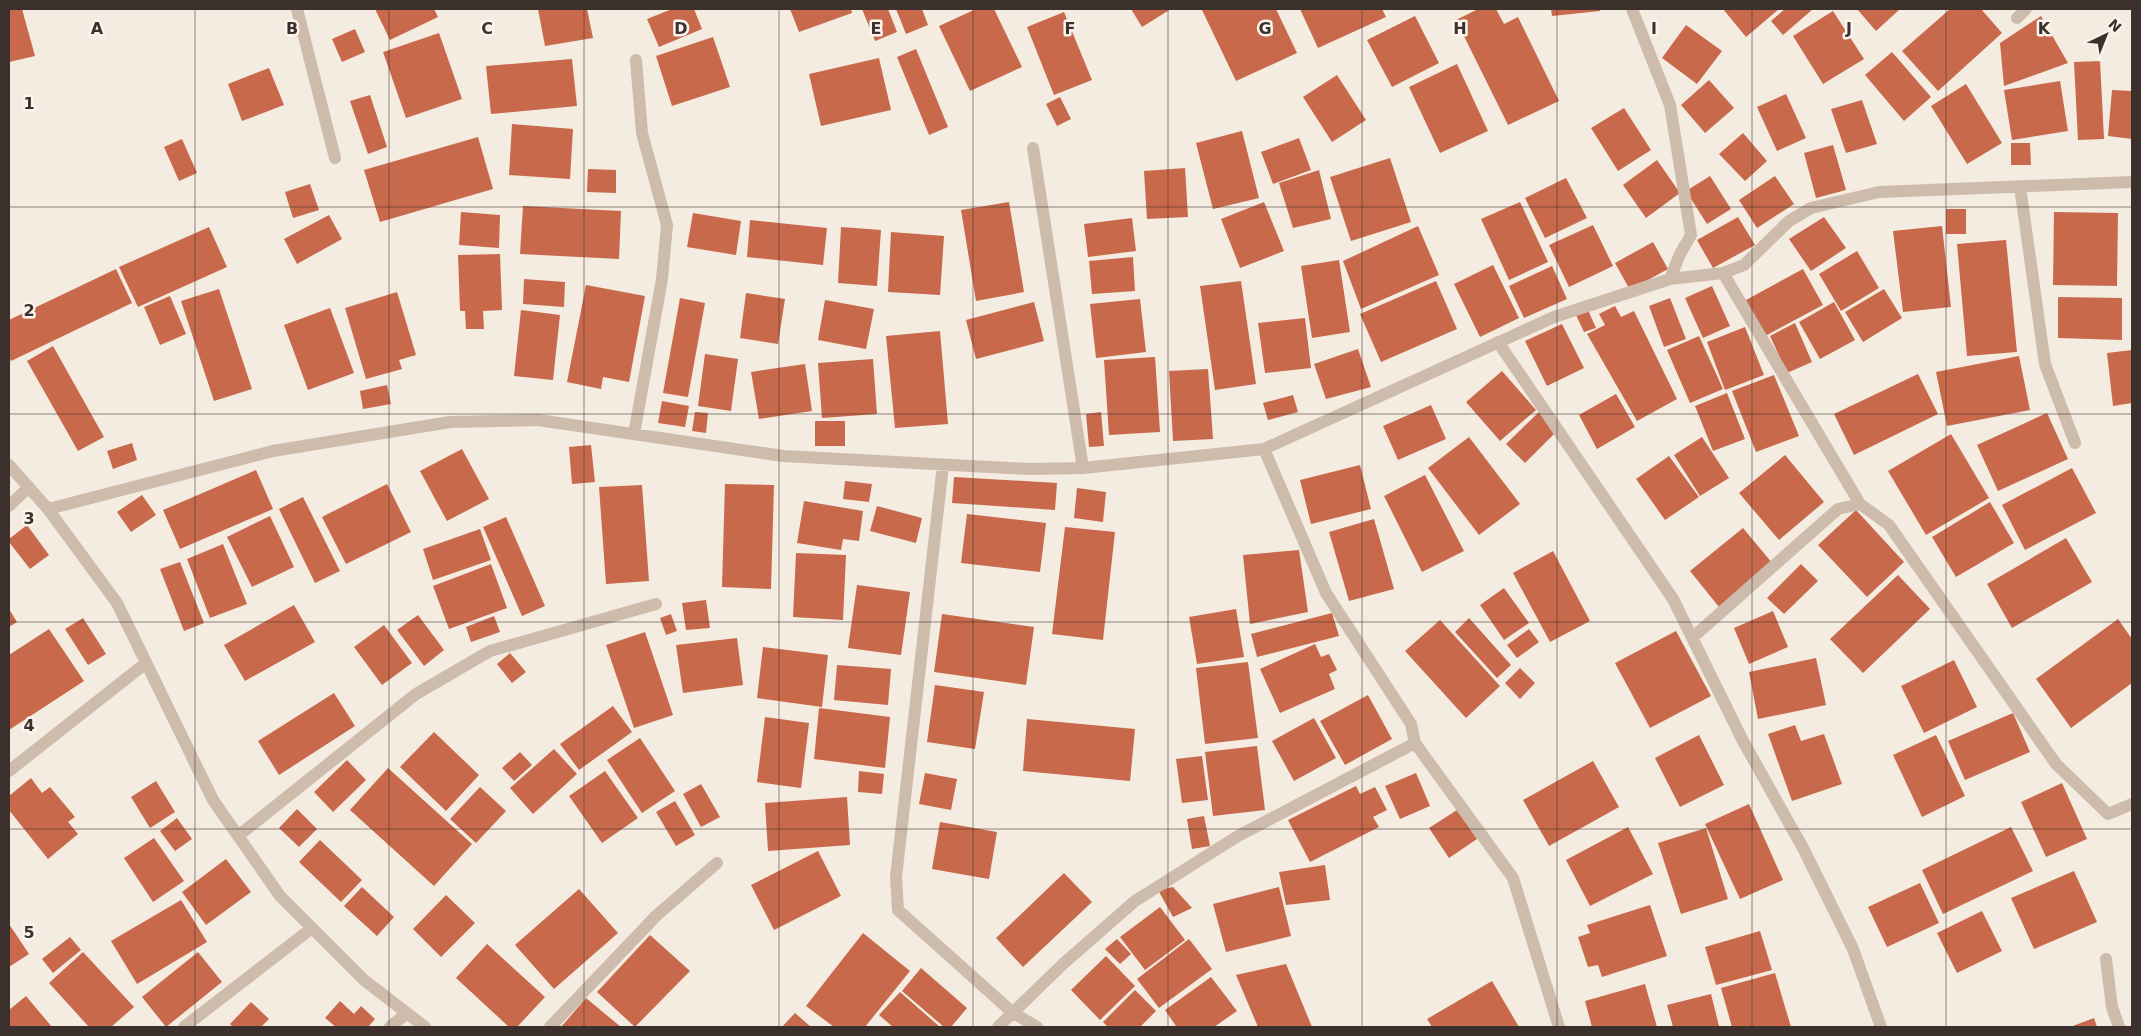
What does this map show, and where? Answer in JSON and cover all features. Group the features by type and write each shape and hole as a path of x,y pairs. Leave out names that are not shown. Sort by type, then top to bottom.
{"street":[{"path":"297,9 335,158"},
{"path":"1632,9 1670,105 1691,235 1680,254 1670,280"},
{"path":"634,434 662,279 667,225 642,133 636,60"},
{"path":"1033,148 1083,468"},
{"path":"48,509 273,451 450,422 538,420 783,456 1029,469 1083,468 1264,449 1554,317 1670,280 1723,273 1744,266 1789,221 1811,208 1879,192 2132,182"},
{"path":"2020,187 2045,364 2075,443"},
{"path":"1723,273 1860,504 1889,525 2056,764 2108,814 2132,804"},
{"path":"1498,342 1673,599 1743,742 1803,848 1853,949 1880,1027"},
{"path":"1264,449 1326,593 1411,724 1415,743 1513,878 1559,1027"},
{"path":"942,464 896,877 896,901 898,910 1012,1012 1037,1027"},
{"path":"9,465 48,509 117,603 212,800 280,896 364,980 425,1027"},
{"path":"9,506 29,487"},
{"path":"1692,638 1838,510 1860,504"},
{"path":"238,836 416,694 490,652 656,604"},
{"path":"9,771 146,663"},
{"path":"998,1027 1135,900 1238,836 1415,743"},
{"path":"550,1027 657,914 717,863"},
{"path":"184,1027 312,928"},
{"path":"2106,958 2112,1007 2119,1027"},
{"path":"390,1027 407,1013"}],"building":[{"path":"9,9 22,9 35,56 9,62"},
{"path":"375,9 434,9 438,17 390,40"},
{"path":"538,9 587,9 593,38 545,46"},
{"path":"672,9 694,9 702,29 659,47 647,19"},
{"path":"790,9 851,9 852,13 799,32"},
{"path":"862,9 888,9 897,32 875,41"},
{"path":"896,9 922,9 928,25 906,34"},
{"path":"976,9 994,9 1022,67 970,91 939,26"},
{"path":"1131,9 1171,9 1142,27"},
{"path":"1276,9 1297,53 1236,81 1202,10"},
{"path":"1300,9 1382,9 1386,17 1318,48"},
{"path":"1478,9 1496,9 1504,24 1518,17 1559,101 1508,125 1456,20"},
{"path":"1551,9 1600,9 1600,11 1552,16"},
{"path":"1723,9 1779,9 1746,37"},
{"path":"1785,9 1813,9 1783,35 1771,21"},
{"path":"1857,9 1900,9 1876,31"},
{"path":"1950,9 1981,9 2002,33 1938,91 1902,51"},
{"path":"1833,11 1864,59 1823,84 1793,36"},
{"path":"1064,12 1092,80 1054,95 1027,27"},
{"path":"1415,16 1439,63 1392,87 1367,40"},
{"path":"2041,16 2068,63 2004,86 2000,43"},
{"path":"1686,25 1722,51 1697,84 1662,58"},
{"path":"355,29 365,52 342,62 332,39"},
{"path":"439,33 462,99 406,118 383,52"},
{"path":"713,37 730,87 672,106 656,56"},
{"path":"916,49 948,127 929,135 897,57"},
{"path":"1892,52 1931,97 1904,121 1865,75"},
{"path":"879,58 891,110 821,126 809,74"},
{"path":"572,59 577,106 491,114 486,66"},
{"path":"2100,61 2104,139 2078,140 2074,62"},
{"path":"1457,64 1488,131 1440,153 1409,87"},
{"path":"269,68 284,105 242,121 228,84"},
{"path":"1337,75 1366,120 1332,142 1303,97"},
{"path":"1709,80 1734,108 1705,133 1681,105"},
{"path":"2060,81 2068,131 2012,140 2004,90"},
{"path":"1966,84 2002,143 1967,164 1931,106"},
{"path":"2112,90 2132,91 2132,139 2108,136"},
{"path":"1786,94 1806,138 1777,151 1757,107"},
{"path":"370,95 387,147 368,154 350,101"},
{"path":"1060,97 1071,119 1057,126 1046,104"},
{"path":"1862,100 1877,144 1846,153 1831,109"},
{"path":"1624,108 1651,150 1618,171 1591,128"},
{"path":"512,124 573,129 570,179 509,175"},
{"path":"1242,131 1259,198 1213,209 1196,143"},
{"path":"1743,133 1767,161 1745,181 1719,154"},
{"path":"478,137 493,189 380,222 364,170"},
{"path":"1299,138 1311,170 1273,184 1261,152"},
{"path":"182,139 197,173 179,181 164,147"},
{"path":"2011,143 2030,143 2031,165 2011,165"},
{"path":"1833,145 1846,190 1816,198 1804,153"},
{"path":"1390,158 1411,222 1351,241 1330,177"},
{"path":"1657,160 1680,193 1646,218 1623,185"},
{"path":"1185,168 1188,217 1147,219 1144,171"},
{"path":"588,169 616,170 616,193 587,192"},
{"path":"1319,170 1331,219 1293,228 1279,183"},
{"path":"1710,176 1731,209 1707,224 1686,191"},
{"path":"1775,176 1794,204 1757,228 1739,200"},
{"path":"1566,178 1587,218 1545,238 1525,198"},
{"path":"310,184 319,210 293,218 285,192"},
{"path":"1009,202 1024,292 976,301 961,210"},
{"path":"1264,202 1284,251 1240,268 1221,219"},
{"path":"1520,202 1548,262 1509,280 1481,219"},
{"path":"523,206 621,211 619,259 520,254"},
{"path":"1946,209 1966,209 1966,234 1946,234"},
{"path":"461,212 500,215 499,248 459,245"},
{"path":"2054,212 2118,213 2117,286 2053,285"},
{"path":"693,213 741,221 736,255 687,247"},
{"path":"329,215 342,239 297,264 284,239"},
{"path":"1738,217 1755,245 1713,268 1697,240"},
{"path":"1824,217 1846,248 1811,271 1789,239"},
{"path":"1132,218 1136,251 1088,257 1084,224"},
{"path":"750,220 827,228 823,265 747,257"},
{"path":"1593,225 1613,266 1569,287 1549,245"},
{"path":"1418,226 1439,275 1361,309 1343,261"},
{"path":"1942,226 1951,307 1903,312 1893,231"},
{"path":"209,227 227,267 138,307 119,267"},
{"path":"841,227 881,230 877,286 838,283"},
{"path":"891,232 944,236 940,295 888,292"},
{"path":"2006,240 2017,352 1967,356 1957,244"},
{"path":"1653,242 1668,269 1630,290 1615,263"},
{"path":"1857,251 1879,288 1841,311 1819,274"},
{"path":"500,254 502,310 483,311 484,329 466,329 465,311 460,311 458,255"},
{"path":"1133,257 1135,291 1092,294 1089,261"},
{"path":"1339,260 1350,332 1312,338 1301,266"},
{"path":"1493,265 1519,318 1480,337 1454,284"},
{"path":"1552,266 1567,299 1524,318 1509,286"},
{"path":"116,269 132,303 11,361 9,357 9,320"},
{"path":"1803,269 1823,305 1765,336 1746,300"},
{"path":"524,279 565,282 564,307 523,304"},
{"path":"1241,281 1256,384 1215,390 1200,286"},
{"path":"1436,281 1457,329 1381,362 1360,314"},
{"path":"586,285 645,296 629,382 603,377 601,389 567,382"},
{"path":"1712,286 1730,326 1703,338 1685,298"},
{"path":"219,289 252,389 214,401 181,301"},
{"path":"1884,289 1902,318 1863,342 1845,312"},
{"path":"397,292 416,355 399,360 402,369 366,379 345,308"},
{"path":"746,293 785,299 778,344 740,338"},
{"path":"170,296 186,334 160,345 144,307"},
{"path":"2058,297 2122,298 2122,340 2058,338"},
{"path":"680,298 705,303 688,397 663,393"},
{"path":"1670,298 1686,339 1664,347 1649,306"},
{"path":"1140,299 1146,352 1096,358 1090,304"},
{"path":"825,300 874,309 866,349 818,340"},
{"path":"1034,302 1044,341 976,359 966,320"},
{"path":"1834,302 1855,340 1820,359 1799,322"},
{"path":"1615,306 1621,317 1634,311 1677,399 1637,421 1587,334 1605,325 1599,314"},
{"path":"330,308 354,373 308,390 284,325"},
{"path":"521,310 560,315 553,380 514,376"},
{"path":"1588,310 1596,328 1584,332 1576,315"},
{"path":"1305,318 1311,368 1265,373 1258,323"},
{"path":"1795,323 1812,362 1787,373 1770,336"},
{"path":"1562,324 1584,368 1547,386 1525,341"},
{"path":"1745,327 1764,375 1725,390 1707,342"},
{"path":"940,331 948,424 895,428 886,336"},
{"path":"1699,336 1723,389 1690,403 1667,350"},
{"path":"53,346 104,437 78,451 27,361"},
{"path":"1358,349 1371,387 1326,399 1314,364"},
{"path":"2132,350 2132,403 2113,406 2107,353"},
{"path":"705,354 738,359 731,411 698,406"},
{"path":"2019,356 2030,410 1947,426 1936,372"},
{"path":"1155,357 1160,432 1109,435 1104,360"},
{"path":"873,359 877,414 822,418 818,363"},
{"path":"805,364 812,411 759,419 751,372"},
{"path":"1208,369 1213,439 1173,441 1169,371"},
{"path":"1502,371 1536,410 1500,441 1466,402"},
{"path":"1918,374 1938,414 1854,455 1834,414"},
{"path":"1774,375 1799,436 1756,452 1732,391"},
{"path":"387,385 391,404 363,409 360,391"},
{"path":"1727,393 1745,439 1713,451 1695,406"},
{"path":"1616,394 1635,427 1597,449 1579,415"},
{"path":"1293,395 1298,412 1268,420 1263,403"},
{"path":"662,401 689,406 685,427 658,423"},
{"path":"1431,405 1446,439 1398,460 1383,426"},
{"path":"695,412 708,413 706,433 692,431"},
{"path":"1101,412 1104,446 1089,447 1086,414"},
{"path":"1539,412 1557,431 1525,463 1506,444"},
{"path":"2047,413 2068,459 1998,491 1977,445"},
{"path":"815,421 845,421 845,446 815,446"},
{"path":"1951,434 1989,498 1926,535 1888,471"},
{"path":"1469,437 1520,504 1479,535 1428,468"},
{"path":"1702,437 1729,478 1700,496 1674,455"},
{"path":"132,443 137,460 113,469 107,451"},
{"path":"591,445 595,482 572,484 569,447"},
{"path":"462,449 489,499 447,521 420,471"},
{"path":"1785,455 1824,502 1779,540 1739,493"},
{"path":"1669,456 1699,497 1665,520 1636,479"},
{"path":"1360,465 1371,509 1311,524 1300,480"},
{"path":"2072,468 2096,513 2025,550 2002,505"},
{"path":"256,470 273,509 180,549 163,510"},
{"path":"1425,475 1464,551 1422,572 1384,496"},
{"path":"954,477 1057,483 1055,510 952,503"},
{"path":"845,481 872,484 869,502 843,499"},
{"path":"387,484 411,532 346,564 322,517"},
{"path":"725,484 774,485 771,589 722,587"},
{"path":"642,485 649,581 606,584 599,487"},
{"path":"1077,488 1106,492 1103,522 1074,518"},
{"path":"142,495 156,515 131,532 117,512"},
{"path":"303,497 340,571 315,583 279,509"},
{"path":"804,501 863,511 859,541 843,539 841,550 797,543"},
{"path":"1990,502 2014,543 1956,577 1932,537"},
{"path":"877,506 922,518 916,543 870,531"},
{"path":"1856,510 1904,562 1867,597 1818,545"},
{"path":"967,514 1046,523 1040,572 961,563"},
{"path":"270,516 294,567 252,587 227,537"},
{"path":"506,517 545,606 522,616 483,527"},
{"path":"1374,519 1394,589 1349,601 1329,532"},
{"path":"27,525 49,555 30,569 9,542 9,539"},
{"path":"1065,527 1115,532 1103,640 1052,634"},
{"path":"1743,528 1773,564 1719,607 1690,571"},
{"path":"480,529 491,560 433,580 423,549"},
{"path":"2066,538 2092,582 2012,628 1987,584"},
{"path":"223,544 247,604 210,618 187,559"},
{"path":"1299,550 1308,612 1250,624 1243,555"},
{"path":"1553,551 1590,621 1550,642 1513,573"},
{"path":"796,553 846,555 843,620 793,617"},
{"path":"180,562 204,623 184,631 160,569"},
{"path":"491,564 507,608 449,629 433,586"},
{"path":"1801,564 1818,581 1784,614 1767,598"},
{"path":"1898,575 1930,609 1863,673 1830,639"},
{"path":"857,585 910,592 901,655 848,648"},
{"path":"1504,588 1529,623 1504,640 1480,605"},
{"path":"706,600 710,628 686,630 682,603"},
{"path":"294,605 315,642 245,681 224,645"},
{"path":"9,609 17,622 9,627"},
{"path":"1236,609 1244,657 1197,664 1189,617"},
{"path":"1773,611 1788,647 1749,664 1734,628"},
{"path":"1332,613 1339,636 1257,657 1251,634"},
{"path":"671,614 677,631 666,635 660,618"},
{"path":"942,614 1034,627 1026,685 934,672"},
{"path":"418,615 444,650 424,666 397,630"},
{"path":"494,616 500,632 471,642 466,627"},
{"path":"83,618 106,654 88,665 65,629"},
{"path":"1469,618 1511,665 1497,678 1455,632"},
{"path":"2118,619 2132,639 2132,683 2071,728 2036,679"},
{"path":"1440,620 1500,686 1466,718 1405,651"},
{"path":"384,625 412,663 382,685 354,647"},
{"path":"49,629 84,681 9,730 9,655"},
{"path":"1529,629 1539,642 1517,658 1507,645"},
{"path":"1676,631 1711,696 1650,728 1615,663"},
{"path":"645,632 673,715 634,728 606,645"},
{"path":"737,638 743,685 683,693 676,645"},
{"path":"1315,644 1321,657 1329,654 1337,670 1329,674 1335,689 1280,713 1260,669"},
{"path":"763,647 828,655 822,707 757,698"},
{"path":"510,653 526,672 512,683 497,664"},
{"path":"1816,658 1826,705 1758,719 1749,672"},
{"path":"1954,660 1977,707 1924,733 1901,686"},
{"path":"1248,662 1258,738 1205,744 1196,668"},
{"path":"837,665 891,669 888,705 834,700"},
{"path":"1520,668 1535,683 1520,699 1505,683"},
{"path":"935,685 984,692 975,749 927,742"},
{"path":"334,693 355,726 279,775 258,741"},
{"path":"1368,695 1392,739 1345,765 1320,721"},
{"path":"613,706 632,732 579,770 560,744"},
{"path":"819,708 890,717 885,768 814,759"},
{"path":"2013,713 2030,752 1965,780 1948,741"},
{"path":"765,717 809,723 801,788 757,782"},
{"path":"1314,718 1336,758 1294,781 1272,741"},
{"path":"1027,719 1135,729 1130,781 1023,771"},
{"path":"1795,725 1801,741 1824,734 1842,784 1792,801 1768,734"},
{"path":"434,732 479,775 446,811 400,767"},
{"path":"1699,735 1724,785 1680,807 1655,758"},
{"path":"1936,735 1965,796 1922,817 1893,755"},
{"path":"640,738 675,791 642,813 607,760"},
{"path":"1257,746 1265,810 1213,816 1205,752"},
{"path":"554,749 577,774 533,814 510,788"},
{"path":"520,752 532,765 514,781 502,768"},
{"path":"1202,756 1208,800 1182,803 1176,759"},
{"path":"347,760 366,780 333,812 314,792"},
{"path":"1593,761 1619,807 1549,846 1523,800"},
{"path":"388,768 472,844 434,886 350,810"},
{"path":"605,771 638,818 602,843 569,796"},
{"path":"859,771 884,774 882,794 858,792"},
{"path":"925,773 957,779 951,810 919,804"},
{"path":"1416,773 1430,806 1400,819 1385,786"},
{"path":"31,778 42,793 50,787 75,817 68,822 78,834 48,859 9,810 9,796"},
{"path":"156,781 175,812 150,828 131,797"},
{"path":"2062,783 2087,839 2046,857 2021,802"},
{"path":"701,784 720,817 701,827 683,794"},
{"path":"1356,786 1360,794 1375,787 1387,810 1373,817 1379,827 1310,862 1288,820"},
{"path":"480,787 506,811 476,843 450,819"},
{"path":"847,797 850,845 768,851 765,803"},
{"path":"675,801 695,835 676,846 656,812"},
{"path":"1749,804 1783,880 1740,899 1705,824"},
{"path":"297,809 317,829 299,847 279,828"},
{"path":"1457,810 1477,839 1449,858 1429,828"},
{"path":"1204,816 1210,846 1192,849 1187,819"},
{"path":"177,818 192,839 175,851 160,831"},
{"path":"940,822 997,832 989,879 932,869"},
{"path":"1628,827 1653,874 1590,906 1566,860"},
{"path":"2011,827 2033,871 1943,914 1922,870"},
{"path":"1706,828 1728,899 1681,914 1658,843"},
{"path":"154,838 184,881 153,902 124,858"},
{"path":"320,840 362,880 341,902 299,862"},
{"path":"818,851 841,896 774,930 751,885"},
{"path":"226,859 251,892 206,925 182,892"},
{"path":"1325,865 1330,900 1286,905 1279,872"},
{"path":"2074,871 2097,922 2034,949 2011,898"},
{"path":"1064,873 1092,902 1023,967 996,938"},
{"path":"1920,883 1939,923 1887,947 1868,907"},
{"path":"362,887 394,917 377,936 344,906"},
{"path":"1173,887 1192,908 1173,917 1158,890"},
{"path":"1279,887 1291,936 1226,952 1213,904"},
{"path":"579,889 618,933 554,989 515,945"},
{"path":"446,895 475,923 441,957 413,929"},
{"path":"181,900 207,942 137,984 111,941"},
{"path":"1650,905 1667,956 1602,977 1598,965 1588,967 1578,937 1590,933 1587,925"},
{"path":"1160,907 1185,940 1145,970 1120,937"},
{"path":"1982,911 2002,951 1957,973 1937,933"},
{"path":"9,924 29,954 9,967"},
{"path":"1760,931 1772,970 1716,985 1705,947"},
{"path":"863,933 910,971 865,1027 834,1027 806,1006"},
{"path":"650,935 690,971 635,1027 597,992"},
{"path":"70,937 81,950 53,973 42,959"},
{"path":"1117,939 1131,954 1120,964 1105,949"},
{"path":"1189,939 1212,969 1159,1008 1137,979"},
{"path":"487,944 545,997 517,1027 509,1027 456,978"},
{"path":"83,952 134,1007 111,1027 89,1027 49,983"},
{"path":"198,952 222,982 166,1027 142,997"},
{"path":"1106,956 1135,986 1100,1020 1071,990"},
{"path":"1286,964 1312,1027 1258,1027 1236,975"},
{"path":"921,968 967,1008 951,1027 944,1027 902,991"},
{"path":"1775,973 1791,1027 1732,1027 1721,988"},
{"path":"1211,977 1237,1011 1214,1027 1174,1027 1176,1026 1165,1010"},
{"path":"1492,981 1519,1027 1432,1027 1427,1019"},
{"path":"1645,984 1657,1027 1592,1027 1585,1001"},
{"path":"1135,990 1156,1011 1140,1027 1108,1027 1103,1022"},
{"path":"900,992 940,1027 893,1027 879,1015"},
{"path":"1711,994 1719,1026 1673,1027 1667,1005"},
{"path":"26,996 52,1027 9,1027 9,1010"},
{"path":"586,998 621,1027 561,1027"},
{"path":"340,1001 354,1014 361,1006 375,1019 368,1027 336,1027 325,1018"},
{"path":"251,1002 269,1019 261,1027 233,1027 230,1024"},
{"path":"795,1013 811,1027 782,1027"},
{"path":"2094,1018 2097,1027 2070,1027"}]}
